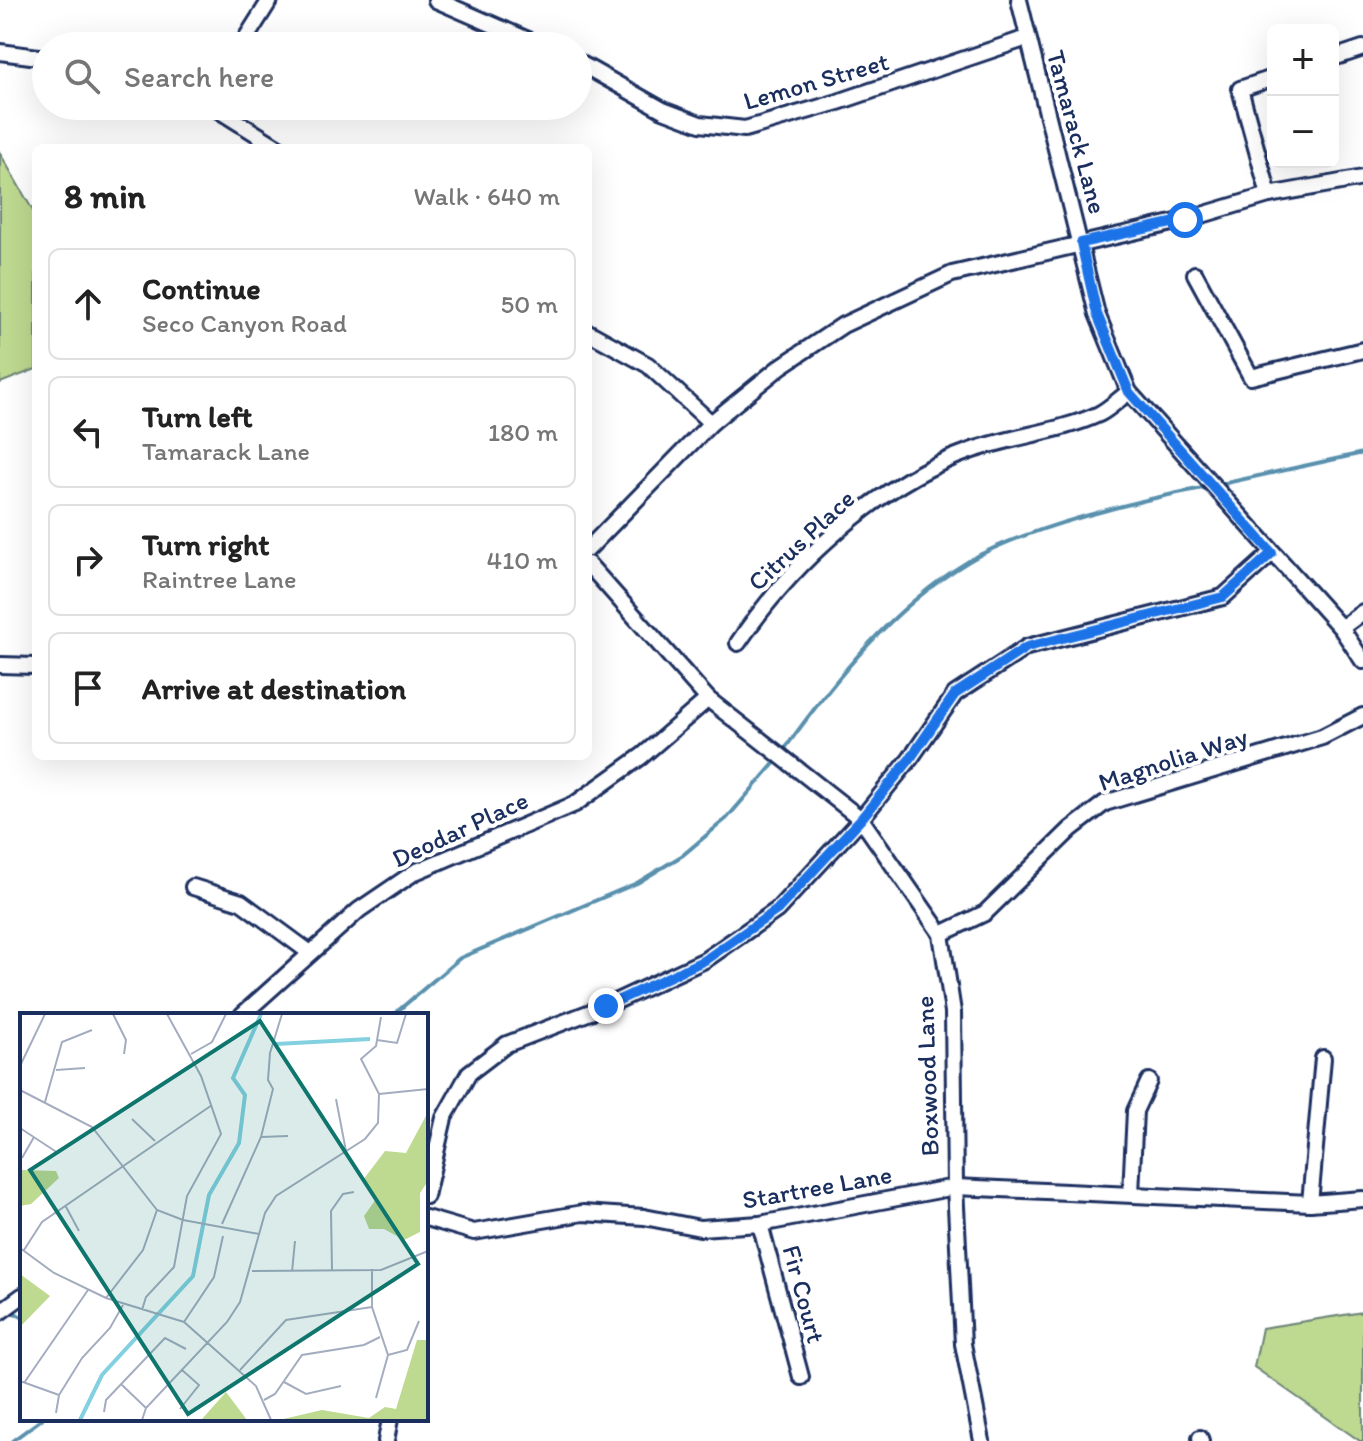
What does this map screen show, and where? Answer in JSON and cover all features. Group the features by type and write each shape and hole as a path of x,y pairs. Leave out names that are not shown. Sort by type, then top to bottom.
{"street":[{"path":"250,32 270,0"},
{"path":"436,0 510,32"},
{"name":"Tamarack Lane","path":"1019,0 1097,314 1129,392 1341,628 1363,661"},
{"name":"Lemon Street","path":"592,70 663,110 700,124 745,129 838,102 1027,38"},
{"path":"1339,56 1363,48"},
{"path":"4,53 32,56"},
{"path":"1267,80 1240,89 1269,195"},
{"path":"234,120 273,144"},
{"path":"592,545 711,423 780,367 843,325 952,274 1185,220 1269,195 1363,178"},
{"path":"1195,274 1251,377 1363,350"},
{"path":"592,334 648,365 711,423"},
{"name":"Citrus Place","path":"738,643 757,614 829,540 885,496 968,452 1099,414 1129,392"},
{"path":"428,1187 444,1118 469,1073 507,1044 606,1006 705,960 777,910 861,819 910,759 955,694 1027,647 1223,597 1272,553"},
{"name":"Boxwood Lane","path":"592,568 708,699 861,819 941,934 953,1012 955,1187 963,1344 982,1441"},
{"path":"1341,628 1363,612"},
{"path":"0,665 32,666"},
{"name":"Deodar Place","path":"244,1013 359,910 415,872 575,804 642,756 708,699"},
{"name":"Magnolia Way","path":"941,934 985,913 1071,829 1105,803 1322,737 1363,716"},
{"path":"193,887 241,902 309,952"},
{"path":"1310,1203 1323,1058"},
{"path":"1131,1193 1135,1111 1149,1081"},
{"name":"Startree Lane","path":"428,1219 474,1232 583,1213 644,1217 700,1228 760,1224 955,1187 1310,1203 1363,1199"},
{"name":"Fir Court","path":"760,1224 801,1377"},
{"path":"0,1312 20,1297"},
{"path":"386,1441 390,1421"}],"green space":[{"path":"0,153 32,209 32,371 0,383"},
{"path":"1363,1312 1363,1441 1360,1441 1254,1367 1262,1328"}],"waterway":[{"path":"1217,485 1363,453"},
{"path":"783,751 866,647 914,600 969,561 1052,526 1118,507 1208,487"},
{"path":"395,1013 460,958 637,883 683,855 727,818 778,759"},
{"path":"9,1310 20,1316"},
{"path":"12,1441 39,1421"}],"route":[{"path":"606,1006 705,960 777,910 861,819 910,759 955,694 1027,647 1223,597 1272,553 1129,392 1097,314 1081,243 1185,220"}]}
